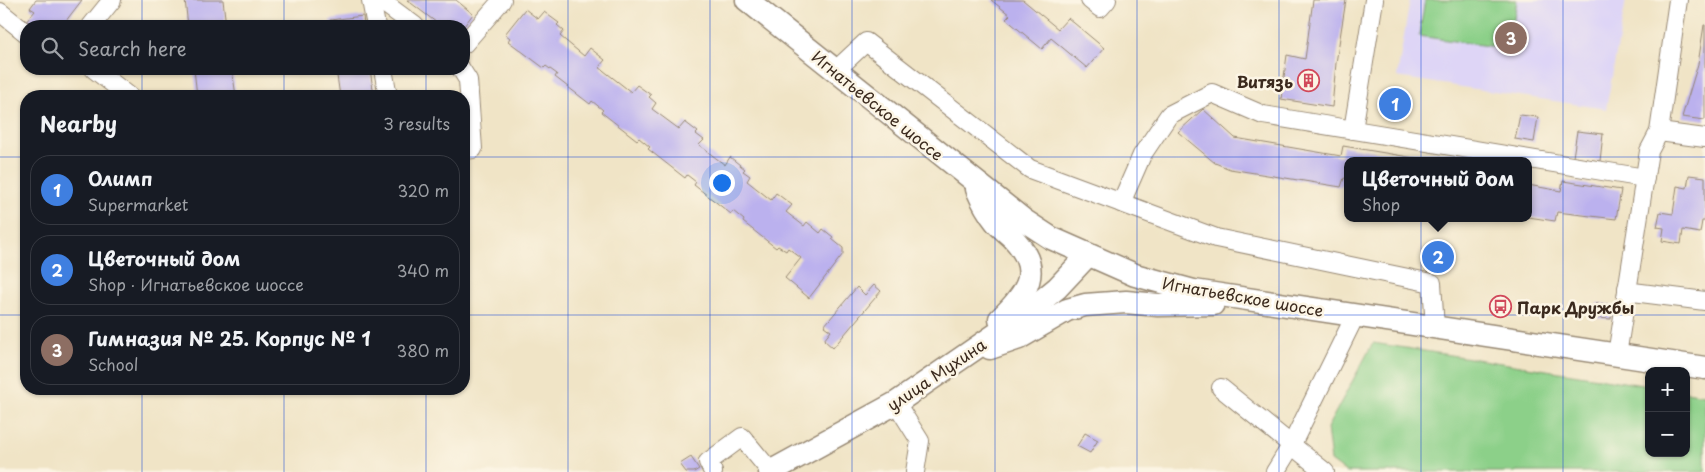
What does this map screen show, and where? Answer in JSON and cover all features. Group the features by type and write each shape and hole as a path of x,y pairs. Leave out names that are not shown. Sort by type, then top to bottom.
{"main road":[{"name":"Игнатьевское шоссе","path":"747,0 973,181 1032,225 1051,238 1135,275 1194,291 1705,368"},
{"path":"963,358 1015,305 1025,292 1029,280 1030,266 1025,254 1014,239 996,223 984,205 973,181"},
{"name":"улица Мухина","path":"771,472 896,403 963,358 1024,315 1057,288 1088,255"},
{"path":"963,358 1019,338 1067,310 1085,305 1126,302 1158,304 1276,304"}],"lane":[{"path":"8,0 0,11 20,28"},
{"path":"96,20 112,0"},
{"path":"371,0 375,20"},
{"path":"380,0 407,20"},
{"path":"470,37 502,0"},
{"path":"1090,0 1100,8 1107,0"},
{"path":"1353,130 1374,0"},
{"path":"1617,355 1635,290 1649,151 1659,132 1678,0"},
{"path":"836,70 866,42 1030,170 1216,238 1432,283 1435,328"},
{"path":"102,75 121,90"},
{"path":"384,75 387,90"},
{"path":"465,75 468,80 469,90"},
{"path":"1121,203 1142,155 1169,115 1212,93 1263,115 1517,157"},
{"path":"470,108 473,149 470,149"},
{"path":"1659,132 1705,138"},
{"path":"1532,159 1645,178"},
{"path":"1635,290 1633,292 1705,301"},
{"path":"1275,472 1292,446 1355,316"},
{"path":"1221,388 1325,472"},
{"path":"896,403 920,441 915,472"},
{"path":"713,472 708,462 742,437 771,472"}],"shaded area":[{"path":"1410,0 1626,0 1606,109 1397,77"}],"green space":[{"path":"1425,0 1517,0 1509,49 1419,36"},
{"path":"1373,343 1645,385 1645,457 1690,457 1690,393 1705,395 1705,472 1346,472 1331,461 1327,428"}],"building":[{"path":"36,0 82,0 67,20 28,20 35,11 30,8"},
{"path":"185,0 223,0 225,20 187,20"},
{"path":"407,0 456,0 473,14 468,20 433,20"},
{"path":"991,0 1023,0 1058,29 1068,18 1104,48 1087,68 1051,38 1042,49 1006,19 1010,15"},
{"path":"1313,0 1346,0 1336,63 1332,107 1281,99 1287,55 1305,59"},
{"path":"525,9 538,19 544,12 559,23 557,25 564,31 560,36 584,56 590,48 605,60 599,67 631,92 637,85 651,95 649,97 656,103 652,109 679,129 685,122 698,132 696,134 704,140 699,145 725,165 730,157 745,169 743,171 750,176 747,181 771,200 776,193 792,205 786,212 804,226 807,222 820,233 823,229 833,237 832,239 843,248 843,254 809,298 785,278 801,258 788,248 786,251 778,246 776,248 743,222 744,220 733,211 731,214 694,185 696,182 687,175 685,178 648,149 650,147 639,138 637,140 601,112 603,110 592,101 590,104 555,77 557,74 546,66 544,68 508,41 510,38 505,34"},
{"path":"363,16 363,20 330,20"},
{"path":"1704,25 1705,120 1682,117 1698,64"},
{"path":"195,75 233,75 235,90 196,90"},
{"path":"337,75 371,75 373,90 339,90"},
{"path":"1387,95 1405,97 1402,113 1385,111"},
{"path":"1203,109 1235,138 1341,156 1343,146 1409,157 1344,157 1344,178 1341,187 1230,169 1215,163 1178,132"},
{"path":"1520,115 1538,117 1534,142 1515,139"},
{"path":"1577,131 1603,134 1600,161 1573,157"},
{"path":"1689,175 1705,177 1705,221 1702,221 1700,233 1683,230 1681,244 1662,241 1664,228 1657,227 1660,212 1673,214 1677,186 1687,188"},
{"path":"1563,181 1621,190 1616,219 1557,212 1555,221 1532,218 1532,186 1561,191"},
{"path":"1434,250 1446,253 1445,264 1431,262"},
{"path":"874,285 881,291 833,348 824,340 831,331 824,326 857,287 865,295"},
{"path":"1597,303 1612,305 1611,319 1596,318"},
{"path":"1085,433 1098,440 1090,453 1077,446"},
{"path":"691,457 699,469 694,472 686,472 680,464"}],"place":[{"name":"Гимназия № 25. Корпус № 1","path":"1511,38"},
{"name":"Витязь","path":"1309,81"},
{"name":"Олимп","path":"1395,104"},
{"name":"Цветочный дом","path":"1438,257"},
{"name":"Парк Дружбы","path":"1501,307"}]}
